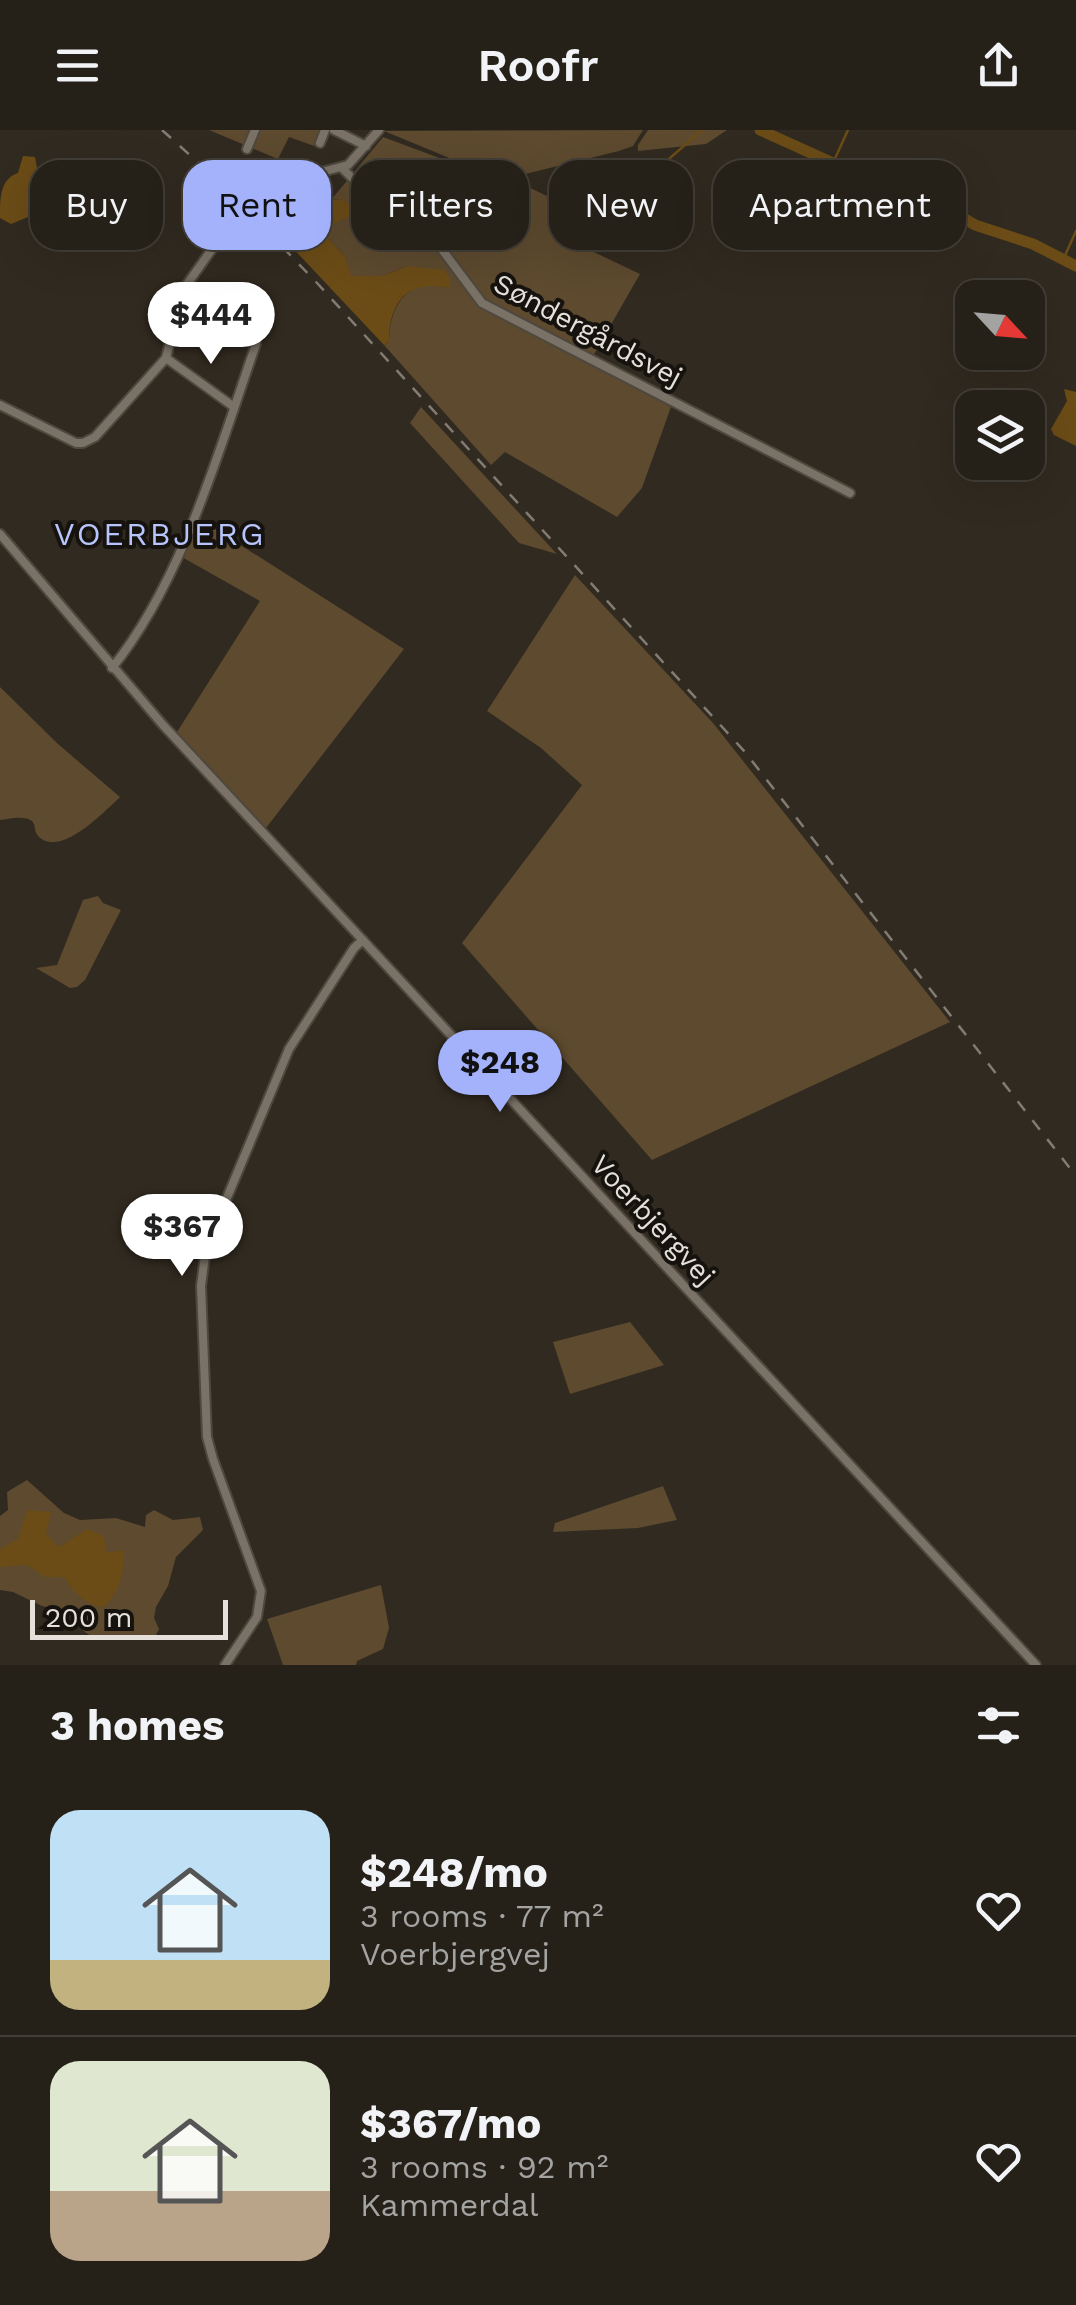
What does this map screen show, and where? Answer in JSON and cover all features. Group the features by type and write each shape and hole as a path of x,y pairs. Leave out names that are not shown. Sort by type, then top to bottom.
{"street":[{"path":"247,149 255,130"},
{"path":"320,143 325,130"},
{"path":"334,130 366,146"},
{"path":"0,405 69,440 83,443 107,425 166,358 177,304 234,218 256,196 277,184 342,168 379,130"},
{"name":"Søndergårdsvej","path":"342,168 357,183 408,204 482,303 850,493"},
{"path":"112,668 167,577 230,427 256,344 229,334 177,304"},
{"path":"166,358 234,407"},
{"name":"Voerbjergvej","path":"0,534 112,668 1036,1665"},
{"path":"225,1665 258,1617 261,1591 207,1437 202,1266 206,1248 290,1050 354,948 363,940"}],"shaded area":[{"path":"209,130 328,130 317,147 289,137 278,159"},
{"path":"643,130 633,146 582,160 549,160 549,168 529,173 529,160 454,160 384,131"},
{"path":"648,130 727,130 706,144 638,151"},
{"path":"383,137 445,160 364,160"},
{"path":"23,156 35,157 30,160 30,213 11,224 0,218 1,197 4,185 18,173"},
{"path":"351,176 351,250 529,250 529,187 549,197 549,250 590,250 640,274 589,363 671,407 642,488 617,517 505,452 491,465 384,345 389,342 393,316 404,296 422,286 448,288 407,266 383,276 350,276 345,256 331,241 331,222 341,199 331,200"},
{"path":"341,199 351,205 351,215 331,225 331,200"},
{"path":"331,241 345,256 351,276 383,276 407,266 444,270 449,288 412,290 397,304 389,342 384,345 295,250 331,250"},
{"path":"1064,389 1076,392 1076,446 1054,435 1051,429 1067,401"},
{"path":"421,407 557,554 519,543 410,423"},
{"path":"198,518 404,649 266,828 177,732 260,601 180,556"},
{"path":"575,575 713,723 950,1022 652,1160 462,943 582,785 541,748 487,711"},
{"path":"0,687 120,797 70,837 47,842 38,836 29,819 0,820"},
{"path":"98,896 103,903 121,910 85,980 70,988 36,968 57,965 83,900"},
{"path":"630,1322 664,1365 570,1394 553,1342"},
{"path":"27,1480 64,1513 80,1520 116,1518 145,1527 146,1515 154,1510 173,1520 200,1517 203,1530 176,1557 168,1586 156,1607 154,1618 159,1629 155,1637 96,1637 76,1625 67,1612 0,1590 0,1516 8,1510 7,1492"},
{"path":"663,1486 677,1520 638,1528 553,1532 555,1523"},
{"path":"27,1510 51,1512 46,1534 59,1547 87,1529 104,1536 106,1552 124,1550 120,1581 104,1607 81,1597 64,1577 45,1577 27,1565 0,1567 0,1549 18,1539"},
{"path":"381,1585 389,1628 383,1649 356,1665 283,1665 267,1619"}],"waterway":[{"path":"668,160 702,130"},
{"path":"760,130 833,163 925,195 975,225 1033,244 1076,266"},
{"path":"834,160 848,130"},
{"path":"1063,260 1076,231"}],"railway":[{"path":"162,130 221,183 317,283 745,752 1076,1176"}],"district":[{"name":"VOERBJERG","path":"160,534"}]}
